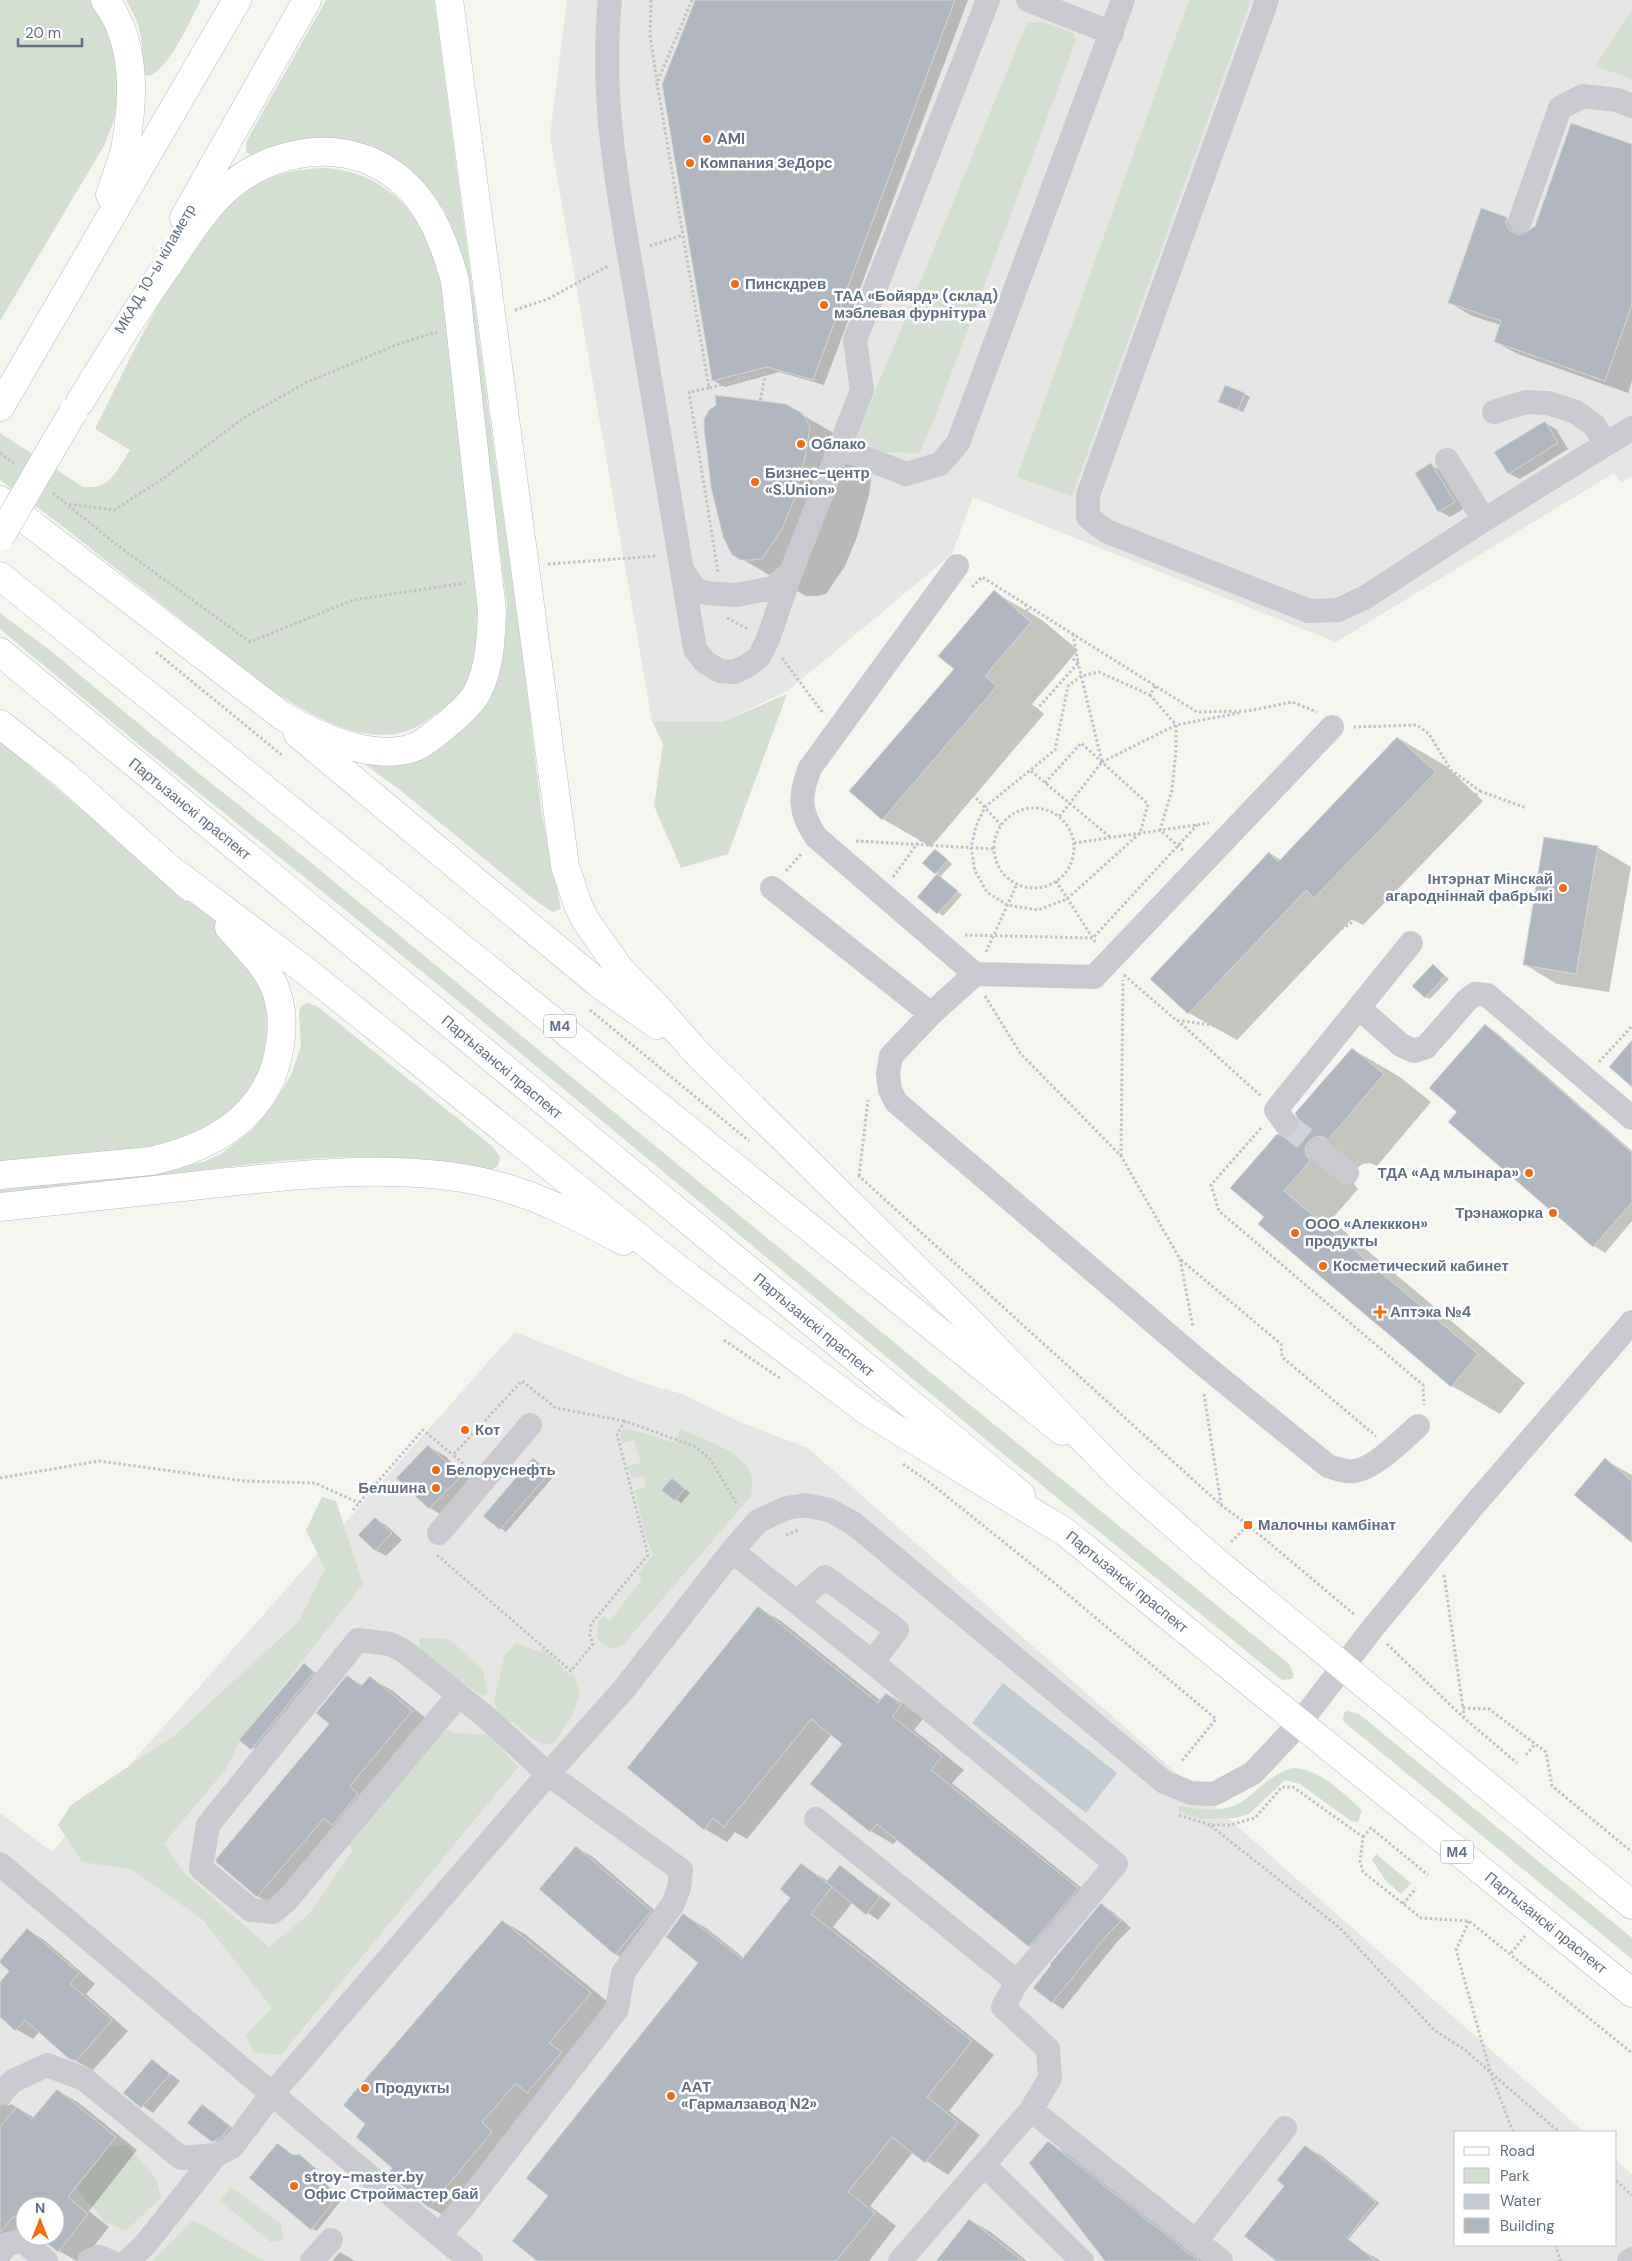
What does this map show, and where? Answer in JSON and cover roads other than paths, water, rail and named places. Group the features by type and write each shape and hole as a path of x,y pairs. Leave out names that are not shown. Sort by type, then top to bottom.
{"main road":[{"path":"95,242 126,145 131,86 130,56 124,35 115,13 105,0"},
{"path":"0,407 238,0"},
{"name":"МКАД, 10-ы кіламетр","path":"0,537 307,0"},
{"path":"449,0 490,318 526,566 560,835 570,884 578,905 596,937 619,968 697,1053 972,1324 1120,1477"},
{"path":"0,500 281,715 301,727 352,746 375,751 396,752 420,745 456,717 476,694 488,658 492,611 490,579 454,282 447,251 435,222 421,199 404,182 379,164 355,155 329,151 308,152 262,165 220,194 200,218 143,300 76,407"},
{"name":"М4","path":"0,576 1120,1477 1214,1560 1632,1905"},
{"path":"180,638 598,983 697,1053"},
{"name":"Партызанскі праспект","path":"0,652 1065,1532 1632,1993"},
{"path":"0,724 65,775 177,874 224,920 264,968 275,987 281,1008 282,1034 276,1072 266,1089 244,1118 197,1147 175,1156 151,1161 0,1176"},
{"path":"177,874 302,968 682,1272 867,1411 1065,1532"},
{"path":"0,1207 301,1175 359,1173 451,1176 488,1183 572,1213 682,1272"}],"street":[{"path":"610,0 607,26 606,82 619,190 696,649 705,662 720,671 734,672 747,666 758,657 768,639 790,572 862,390 855,340 988,0"},
{"path":"1028,0 1112,33"},
{"path":"840,448 906,474 940,464 958,443 1124,0"},
{"path":"1266,0 1088,495 1088,518 1106,531 1309,611 1338,610 1364,598 1484,520 1632,428"},
{"path":"1520,221 1560,108 1583,96 1617,100 1632,106"},
{"path":"1494,412 1526,402 1548,403 1576,412 1595,426 1605,444"},
{"path":"1447,460 1484,520"},
{"path":"681,562 695,589 706,593 736,595 773,588 790,572"},
{"path":"957,566 810,768 802,788 804,812 816,838 975,974 1094,977 1332,727"},
{"path":"772,888 931,1014"},
{"path":"1281,1117 1359,1008 1412,943"},
{"path":"975,974 931,1014 891,1056 888,1074 890,1090 896,1102 1199,1361 1328,1466 1342,1471 1356,1471 1367,1467 1392,1449 1421,1419"},
{"path":"1359,1008 1401,1046 1414,1052 1426,1047 1467,1000 1475,994 1487,995 1632,1118"},
{"path":"1319,1150 1347,1173"},
{"path":"0,2094 13,2081 47,2065 84,2079 181,2158 216,2155 232,2147 272,2094 548,1774 624,1689 758,1521 787,1508 805,1505 829,1510 853,1524 1164,1782 1191,1793 1214,1794 1253,1773 1299,1724 1372,1629 1474,1505 1632,1322"},
{"path":"438,1544 530,1425"},
{"path":"732,1552 872,1662 1116,1864 1017,1982 1003,2008 1048,2049 1050,2078 1032,2110 900,2261"},
{"path":"797,1602 825,1577 897,1630 872,1662"},
{"path":"439,2235 462,2209 617,2009 622,1973 673,1904 679,1888 681,1870 548,1774 487,1718 404,1651 390,1644 358,1640 208,1825 201,1868 251,1910 273,1912 287,1900 458,1696"},
{"path":"816,1819 1017,1982"},
{"path":"0,1864 471,2261"},
{"path":"1032,2110 1221,2261"},
{"path":"1196,2241 1285,2128"},
{"path":"127,2261 144,2246 216,2155"},
{"path":"984,2165 1082,2261"},
{"path":"0,2252 5,2245 22,2240 46,2261"},
{"path":"312,2261 331,2240"},
{"path":"89,2261 99,2257 109,2261"}],"water":[{"path":"1003,1683 1117,1773 1086,1813 972,1723"}],"tunnel":[{"path":"1286,1124 1319,1150"}],"place":[{"name":"AMI","path":"707,139"},
{"name":"Компания ЗеДорс","path":"690,163"},
{"name":"Пинскдрев","path":"735,284"},
{"name":"ТАА «Бойярд» (склад) мэблевая фурнітура","path":"824,305"},
{"name":"Облако","path":"801,444"},
{"name":"Бизнес-центр «S.Union»","path":"755,482"},
{"name":"Інтэрнат Мінскай агародніннай фабрыкі","path":"1563,888"},
{"name":"ТДА «Ад млынара»","path":"1529,1173"},
{"name":"Трэнажорка","path":"1553,1213"},
{"name":"ООО «Алекккон» продукты","path":"1295,1233"},
{"name":"Косметический кабинет","path":"1323,1266"},
{"name":"Аптэка №4","path":"1380,1312"},
{"name":"Кот","path":"465,1430"},
{"name":"Белоруснефть","path":"436,1470"},
{"name":"Белшина","path":"436,1488"},
{"name":"Малочны камбінат","path":"1248,1525"},
{"name":"Продукты","path":"365,2088"},
{"name":"ААТ «Гармалзавод N2»","path":"671,2096"},
{"name":"stroy-master.by Офис Строймастер бай","path":"294,2186"}]}
